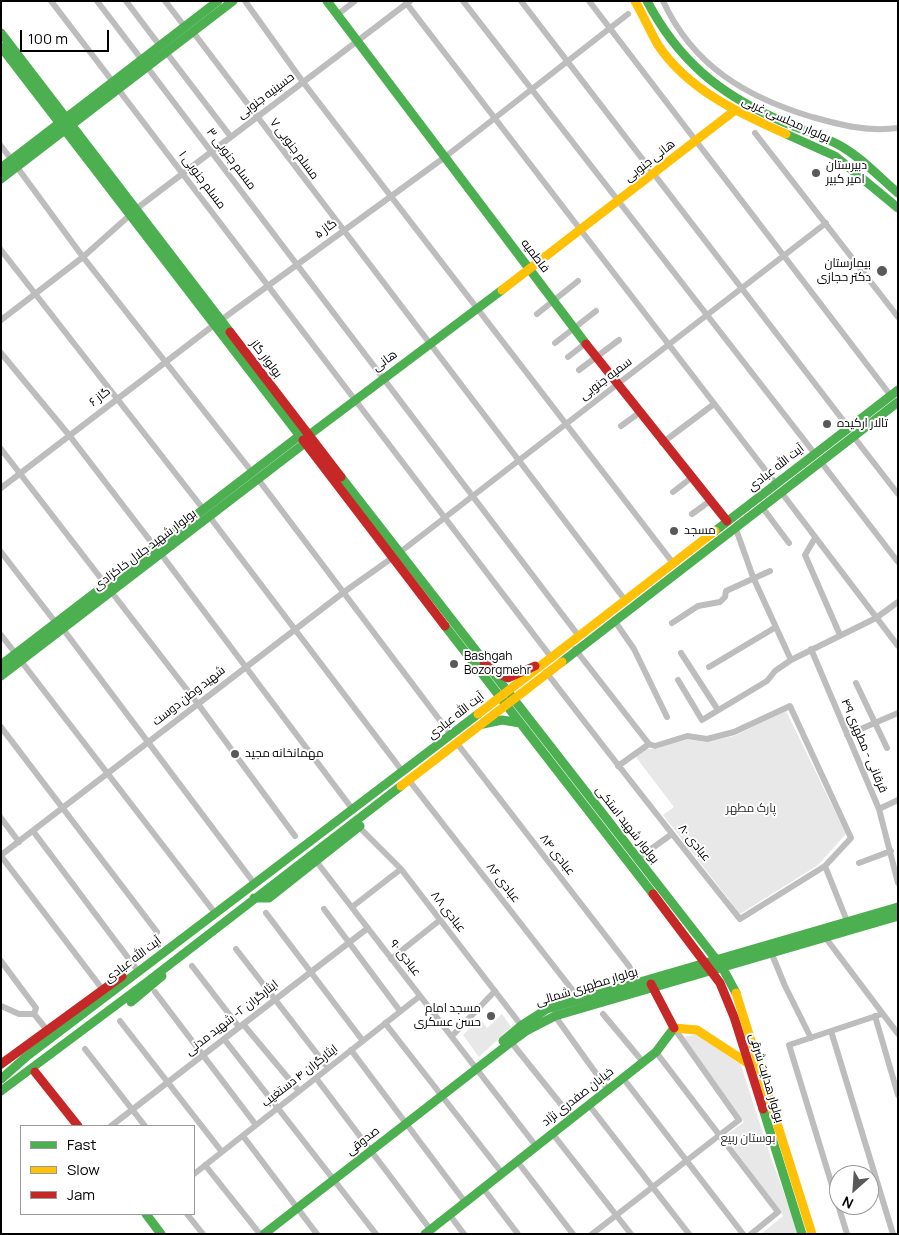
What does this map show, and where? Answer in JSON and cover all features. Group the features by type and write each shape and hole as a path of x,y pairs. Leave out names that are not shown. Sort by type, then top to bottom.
{"main road":[{"path":"189,30 218,1"},
{"path":"1,179 14,163 163,49 233,1"},
{"name":"فاطمیه","path":"327,1 356,42 616,384 727,521"},
{"name":"بولوار مجلسی غربی","path":"635,1 659,46 690,80 734,111 835,156 898,208"},
{"name":"بولوار مجلسی غربی","path":"647,1 668,40 697,72 714,85 759,111 841,146 898,193"},
{"name":"بولوار گاز","path":"1,33 65,124"},
{"name":"بولوار گاز","path":"1,47 65,124 304,438 506,698"},
{"name":"هانی جنوبی","path":"530,270 734,111"},
{"path":"1,168 14,163"},
{"name":"هانی","path":"304,438 530,270"},
{"name":"آیت الله عبادی","path":"33,1069 151,988 177,958 254,898 313,858 405,776 543,668 576,649 762,507 778,488 815,454 851,432 896,399"},
{"name":"آیت الله عبادی","path":"543,668 551,657 727,521 821,462 851,432"},
{"name":"بولوار شهید جلال خاکزادی","path":"1,676 18,657 304,438"},
{"name":"بولوار گاز","path":"396,555 484,663 506,698"},
{"path":"1,665 18,657"},
{"path":"484,663 499,676 506,678 516,676 527,668 543,668"},
{"name":"آیت الله عبادی","path":"453,739 477,725 506,698"},
{"name":"بولوار شهید استکی","path":"506,698 520,723 708,966"},
{"name":"بولوار شهید استکی","path":"506,698 722,967"},
{"path":"477,725 502,720 520,723"},
{"name":"آیت الله عبادی","path":"1,1080 26,1058 302,846 405,776"},
{"path":"302,846 313,858 335,846 360,826"},
{"path":"335,846 338,834"},
{"name":"بولوار مطهری شمالی","path":"708,966 716,958 898,907"},
{"name":"بولوار مطهری شمالی","path":"476,1068 511,1042 524,1028 555,1016 708,966 722,967 898,916"},
{"path":"1,1064 156,952 169,948"},
{"name":"بولوار هدایت شرقی","path":"708,966 720,983 734,1016 802,1234"},
{"name":"بولوار هدایت شرقی","path":"722,967 730,979 744,1014 812,1234"},
{"name":"بولوار مطهری شمالی","path":"476,1068 482,1057 524,1028 547,1009 637,984 651,985"},
{"path":"651,985 674,1028 697,1030 749,1064"},
{"name":"خیابان صفدری نژاد","path":"427,1232 656,1052 674,1028"},
{"name":"صدوقی","path":"264,1234 476,1068"},
{"path":"1,1091 33,1069"},
{"path":"1,1098 33,1069"},
{"path":"33,1069 77,1125"},
{"path":"147,1215 161,1234"}],"street":[{"name":"۱ مسلم جنوبی","path":"51,1 551,657"},
{"name":"مسلم جنوبی ۳","path":"97,1 578,636"},
{"path":"126,1 231,137"},
{"name":"مسلم جنوبی ۷","path":"165,1 430,344 624,600"},
{"path":"244,1 303,82 673,563"},
{"path":"337,15 355,1"},
{"path":"463,1 815,454"},
{"path":"521,1 898,494"},
{"path":"588,1 896,399"},
{"path":"663,1 692,46 717,71 775,106 850,128 877,131 898,128"},
{"path":"406,3 898,646"},
{"name":"حسینیه جنوبی","path":"1,320 83,257 133,212 406,3"},
{"name":"گاز ۵","path":"218,323 342,230 445,158 628,14"},
{"path":"755,133 898,318"},
{"name":"عبادی ۸۴","path":"1,146 83,257 166,360 344,592 453,739 629,966 637,984"},
{"name":"سمیه جنوبی","path":"396,555 826,223"},
{"name":"عبادی ۸۶","path":"1,250 207,513 405,776 581,1000"},
{"path":"537,314 578,281"},
{"path":"555,343 596,310"},
{"name":"گاز ۶","path":"1,488 166,360 218,323"},
{"path":"579,370 619,340"},
{"path":"568,357 586,343"},
{"path":"1,353 69,435 158,550 247,666 353,810"},
{"path":"662,443 714,404"},
{"path":"621,426 639,413"},
{"path":"1,449 198,704 294,836"},
{"path":"821,462 898,562"},
{"path":"673,492 691,478"},
{"path":"692,514 710,500"},
{"path":"762,507 789,542"},
{"path":"737,532 753,577 791,660"},
{"path":"815,538 805,555 840,635"},
{"path":"1,552 149,741 254,883"},
{"name":"شهید وطن دوست","path":"1,856 295,629 396,555"},
{"path":"672,623 698,606 720,602 725,597 726,591 753,577 770,571"},
{"path":"678,680 702,720 768,681 775,671 791,660 876,618 898,602"},
{"path":"614,620 634,650 667,717"},
{"path":"709,667 776,627"},
{"path":"1,635 215,913"},
{"path":"576,649 649,744 618,766"},
{"name":"قرقانی - مطهری ۴۹","path":"811,649 879,809 893,854 898,883"},
{"path":"680,653 718,710"},
{"name":"عبادی ۸۰","path":"543,668 618,766 740,919 825,866 851,838 790,706 734,732 707,739 687,736 655,746 649,744"},
{"path":"856,683 887,748"},
{"path":"847,735 898,713"},
{"path":"1,726 157,932"},
{"path":"879,809 898,800"},
{"path":"1,818 19,842"},
{"path":"347,827 360,826"},
{"name":"عبادی ۸۸","path":"360,826 401,869 524,1028"},
{"path":"33,831 135,967"},
{"path":"637,859 672,834"},
{"path":"859,864 893,854"},
{"path":"1,856 103,990"},
{"name":"عبادی ۹۰","path":"313,858 536,1146"},
{"path":"825,866 847,921"},
{"path":"352,907 401,869"},
{"path":"324,910 400,1012"},
{"path":"266,913 363,1041"},
{"path":"391,959 440,920"},
{"name":"ایثارگران ۲- شهید مدنی","path":"112,1125 368,928"},
{"path":"825,937 898,1034"},
{"path":"236,949 328,1068"},
{"path":"771,952 785,986 811,1038"},
{"path":"1,961 36,1008 34,1014"},
{"path":"192,966 241,1026 299,1091"},
{"path":"452,1036 495,991"},
{"path":"155,992 204,1054 256,1125"},
{"name":"ایثارگران ۴ دستغیب","path":"195,1173 420,996"},
{"path":"1,1006 19,1014 34,1014"},
{"path":"34,1014 47,1030"},
{"path":"603,1014 643,1062"},
{"path":"847,1234 789,1045 882,1014"},
{"path":"555,1016 608,1090"},
{"path":"875,1016 898,1095"},
{"path":"120,1021 222,1152"},
{"path":"385,1023 502,1173"},
{"path":"592,1234 739,1120 674,1028"},
{"path":"831,1031 893,1234"},
{"path":"224,1039 376,1234"},
{"path":"511,1042 572,1118"},
{"path":"85,1049 144,1125"},
{"path":"351,1050 465,1202"},
{"path":"656,1052 778,1212 751,1234"},
{"path":"316,1078 371,1151 427,1232"},
{"path":"623,1078 743,1234"},
{"path":"589,1105 689,1234"},
{"path":"552,1134 631,1234"},
{"path":"243,1136 317,1234"},
{"path":"517,1161 573,1234"},
{"path":"205,1165 260,1234"},
{"path":"483,1188 518,1234"},
{"path":"449,1214 464,1234"},
{"path":"188,1215 203,1234"}],"green space":[{"name":"پارک مطهر","path":"786,711 846,834 818,865 740,914 663,815 674,807 635,756 645,749 656,749 685,739 705,742 734,736"},
{"path":"502,1014 511,1027 479,1057 463,1035 480,1018 487,1028"},
{"name":"بوستان ربیع","path":"698,1034 741,1065 771,1158 799,1234 761,1234 783,1216 725,1136 744,1122 683,1037"}],"traffic: fast":[{"path":"1,168 218,1"},
{"path":"1,179 233,1"},
{"path":"327,1 586,344"},
{"path":"647,1 672,41 702,73 737,99 757,110 839,145 862,161 898,193"},
{"path":"1,33 230,332"},
{"path":"1,47 303,440"},
{"path":"786,134 835,156 898,208"},
{"path":"1,676 305,443 309,435 502,290"},
{"path":"715,531 898,390"},
{"path":"562,662 898,402"},
{"path":"1,665 299,436 304,436"},
{"path":"341,477 722,967 736,993"},
{"path":"445,626 653,894"},
{"path":"1,1079 26,1057 478,714"},
{"path":"483,724 502,720 520,723"},
{"path":"1,1091 147,982 401,786"},
{"path":"254,898 269,898 360,826"},
{"path":"503,1041 522,1025 547,1009 898,907"},
{"path":"264,1234 511,1042 526,1031 555,1016 898,916"},
{"path":"131,1002 162,976"},
{"path":"425,1234 656,1052 674,1028"},
{"path":"763,1109 802,1234"},
{"path":"147,1215 161,1234"}],"traffic: slow":[{"path":"635,1 658,45 684,75 716,99 750,118 786,134"},
{"path":"502,290 734,111"},
{"path":"478,714 715,531"},
{"path":"401,786 562,662"},
{"path":"736,993 812,1234"},
{"path":"674,1028 697,1030 749,1064"}],"traffic: jam":[{"path":"230,332 341,477"},
{"path":"586,344 727,521"},
{"path":"303,440 445,626"},
{"path":"484,663 495,672 508,678 535,666"},
{"path":"653,894 720,983 734,1017 763,1109"},
{"path":"1,1064 122,976"},
{"path":"651,984 674,1028"},
{"path":"35,1072 77,1125"}],"place":[{"name":"دبیرستان امیر کبیر","path":"816,173"},
{"name":"بیمارستان دکتر حجازی","path":"882,271"},
{"name":"تالار ارکیده","path":"827,424"},
{"name":"مسجد","path":"674,531"},
{"name":"Bashgah Bozorgmehr","path":"454,664"},
{"name":"مهمانخانه مجید","path":"235,754"},
{"name":"مسجد امام حسن عسکری","path":"491,1016"}]}
